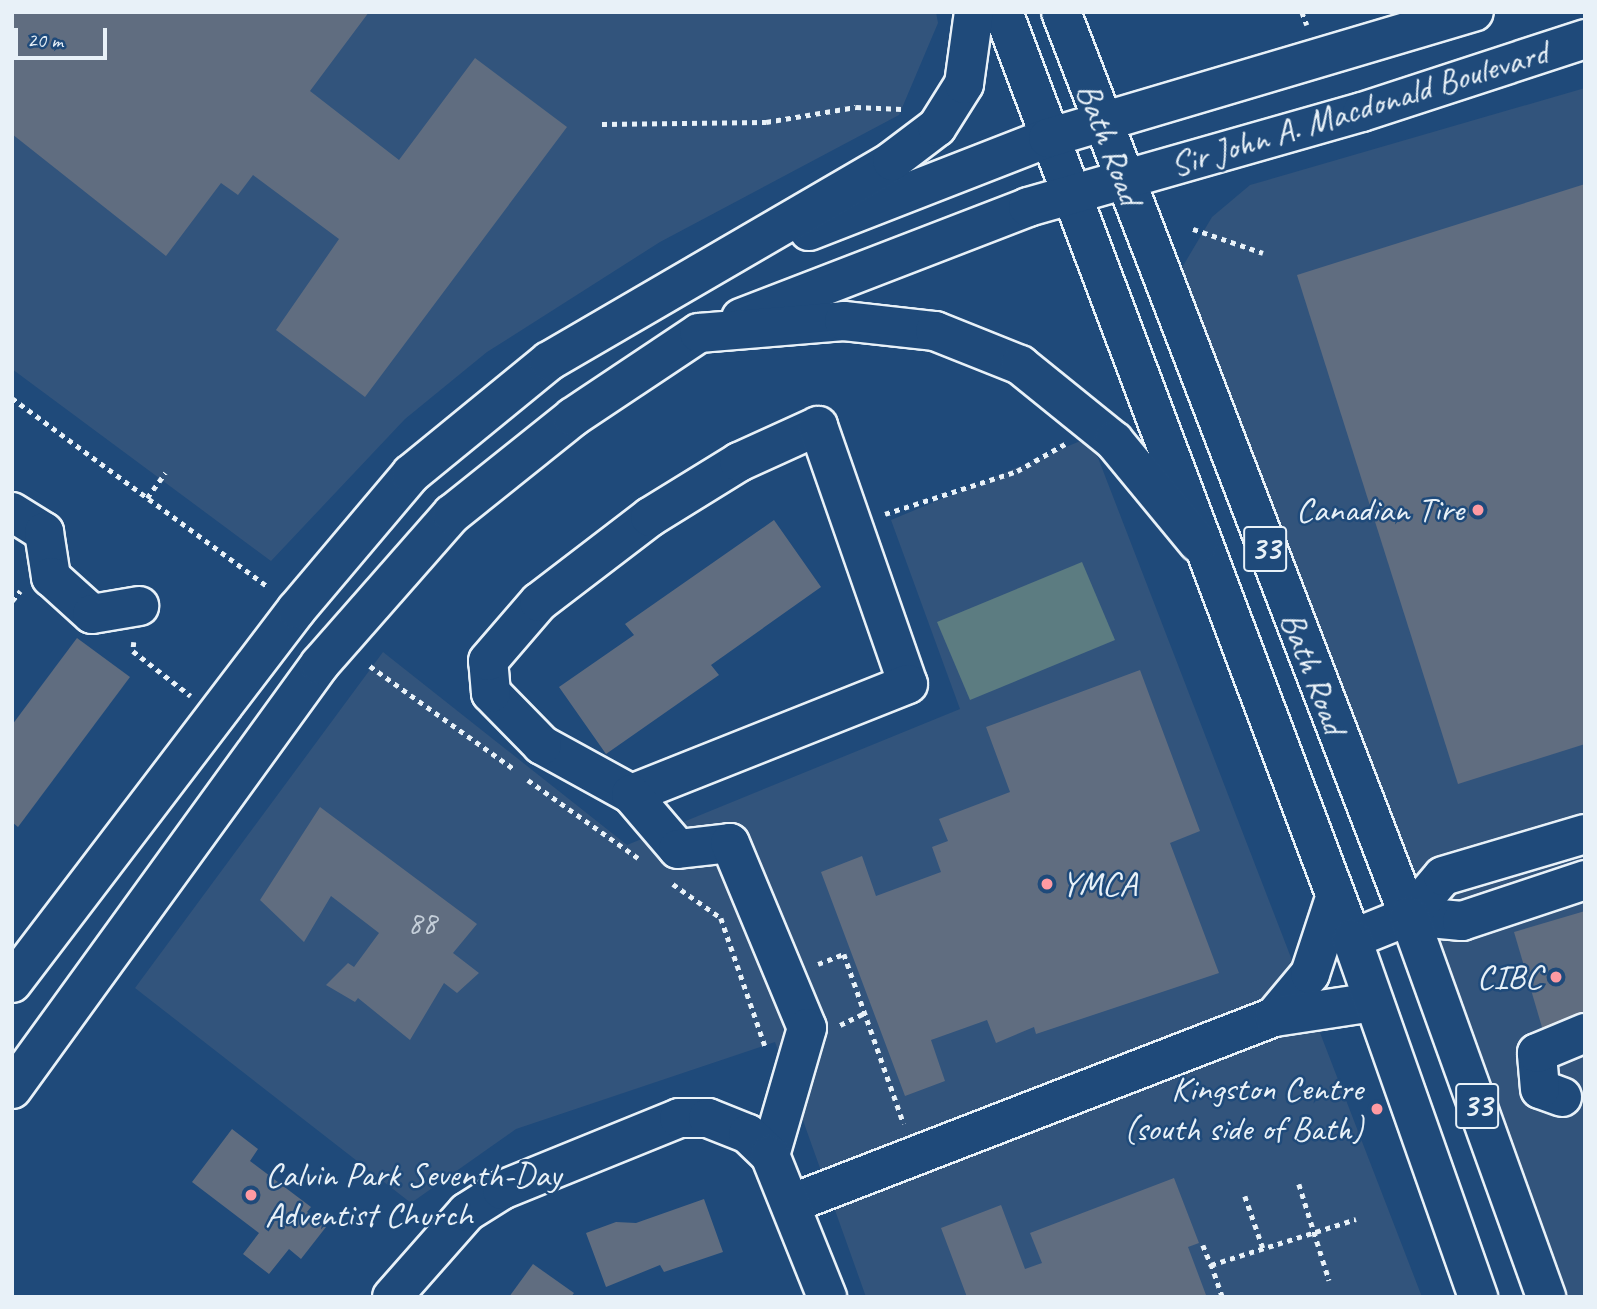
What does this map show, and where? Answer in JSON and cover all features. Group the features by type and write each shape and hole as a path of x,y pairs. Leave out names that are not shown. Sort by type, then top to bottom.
{"main road":[{"path":"12,983 297,609 411,474 549,361 892,161 937,127 964,84 974,12"},
{"name":"Bath Road","path":"1003,12 1068,198 1352,939 1478,1297"},
{"name":"Bath Road","path":"1061,12 1123,182 1409,916 1546,1297"},
{"name":"Sir John A. Macdonald Boulevard","path":"705,270 1048,138 1474,12"},
{"name":"Sir John A. Macdonald Boulevard","path":"12,1089 320,664 452,514 573,417 699,333 1028,207 1123,182 1585,39"},
{"path":"699,333 844,321 935,331 1020,365 1114,441 1198,543"},
{"path":"631,794 908,684 818,426 739,462 650,517 539,602 488,662 491,693 542,745 631,794 678,849 730,843 807,1028 771,1155"},
{"path":"12,512 44,532 51,577 92,614 139,606"},
{"path":"1409,916 1443,876 1585,834"},
{"path":"1352,939 1409,916 1462,921 1585,880"},
{"path":"1274,1017 1310,974 1335,898"},
{"path":"793,1203 1274,1017 1374,1002"},
{"path":"1562,1097 1540,1089 1537,1053 1585,1033"},
{"path":"391,1297 467,1212 502,1190 679,1118 728,1126 771,1155 793,1203 827,1297"}],"path":[{"path":"1302,12 1307,25"},
{"path":"602,124 766,122 856,107 909,109"},
{"path":"1193,229 1264,253"},
{"path":"12,398 268,587"},
{"path":"853,525 1017,471 1075,437"},
{"path":"147,498 165,473"},
{"path":"139,606 133,651 191,696"},
{"path":"370,666 642,861"},
{"path":"664,877 721,918 766,1050"},
{"path":"784,976 844,954 915,1156"},
{"path":"1299,1184 1329,1280"},
{"path":"1245,1196 1263,1249"},
{"path":"1211,1265 1356,1219"},
{"path":"1203,1245 1222,1297"}],"shaded area":[{"path":"12,12 936,12 938,23 899,115 660,242 487,352 405,419 271,561 12,369"},
{"path":"1585,88 1585,1297 1562,1297 1180,271 1212,217 1250,185"},
{"path":"1090,437 1422,1297 866,1297 775,1042 516,1129 411,1203 135,988 383,652 627,845 960,709 891,520"}],"green space":[{"path":"1082,562 1115,640 970,700 937,622"}],"building":[{"path":"12,12 369,12 310,91 399,160 475,58 567,127 365,397 276,330 339,239 253,175 238,195 221,183 166,256 12,134"},
{"name":"Canadian Tire","path":"1585,184 1585,744 1458,784 1297,275"},
{"path":"774,520 821,587 711,665 719,675 606,754 559,687 634,635 625,624"},
{"path":"77,638 130,677 18,827 12,822 12,725"},
{"name":"YMCA","path":"1140,670 1200,831 1170,843 1219,973 1036,1034 1034,1027 996,1043 987,1020 931,1040 945,1081 905,1096 821,872 862,856 876,896 941,872 932,847 948,841 939,819 1010,792 986,727"},
{"path":"320,807 477,924 453,953 479,973 457,993 444,983 410,1040 358,998 355,1002 326,985 348,963 354,967 379,933 331,896 304,942 260,900"},
{"name":"CIBC","path":"1585,911 1585,1022 1544,1034 1514,932"},
{"name":"Calvin Park Seventh-Day Adventist Church","path":"232,1129 258,1149 250,1161 311,1207 307,1212 326,1227 301,1259 289,1249 269,1274 243,1254 259,1233 192,1182"},
{"path":"1174,1178 1199,1243 1188,1247 1206,1295 967,1297 941,1228 1001,1205 1025,1269 1042,1263 1030,1233"},
{"path":"704,1199 723,1252 664,1272 660,1265 606,1287 586,1233 616,1222 636,1223"},
{"path":"533,1264 574,1293 571,1297 509,1297"}],"place":[{"name":"Canadian Tire","path":"1478,510"},
{"name":"YMCA","path":"1047,884"},
{"name":"CIBC","path":"1556,977"},
{"name":"Kingston Centre (south side of Bath)","path":"1377,1109"},
{"name":"Calvin Park Seventh-Day Adventist Church","path":"251,1195"}]}
